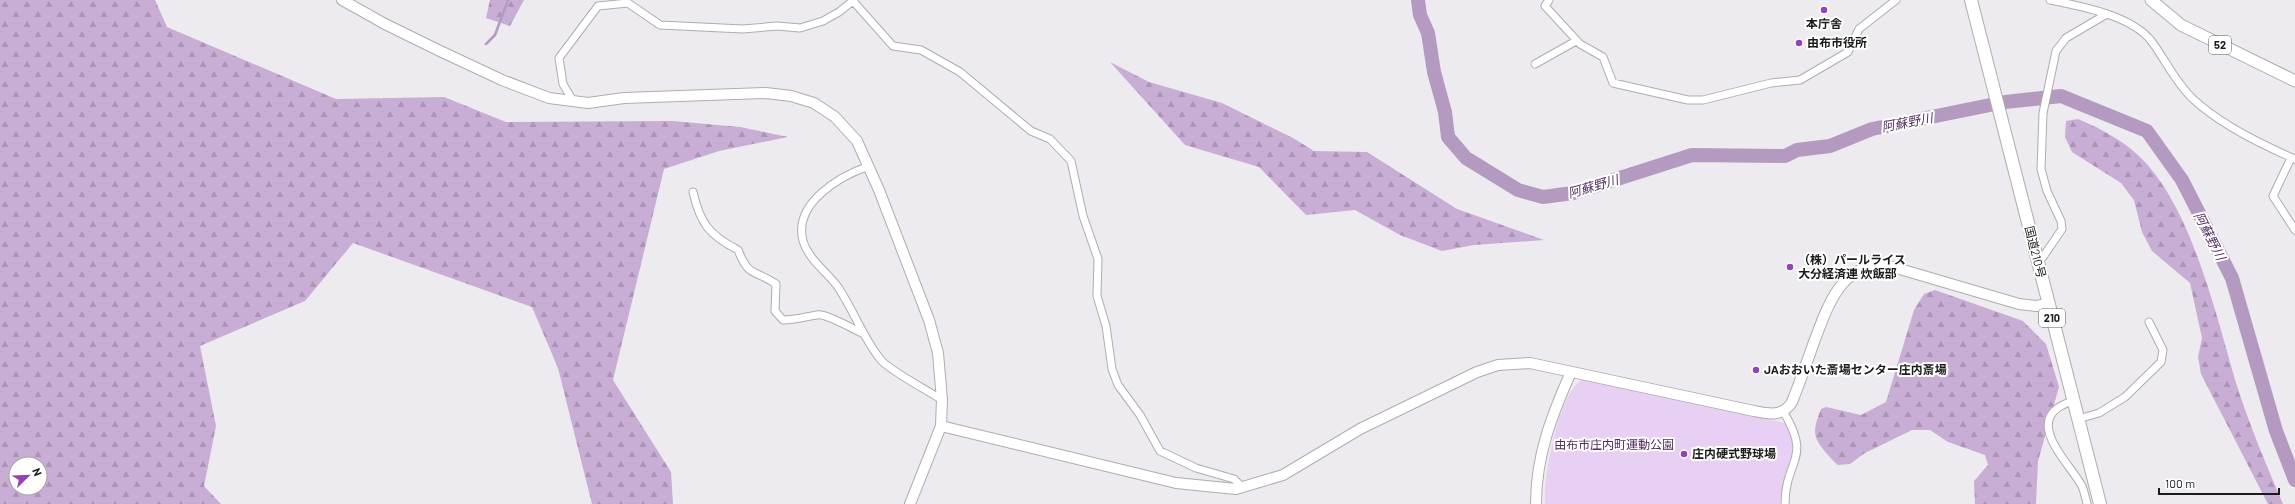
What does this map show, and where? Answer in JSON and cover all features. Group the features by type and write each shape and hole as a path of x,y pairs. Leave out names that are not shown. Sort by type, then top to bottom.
{"highway":[{"name":"国道210号","path":"1971,0 2100,504"}],"main road":[{"name":"52","path":"2151,0 2181,25 2295,81"}],"street":[{"path":"342,0 385,24 440,51 502,80 549,98 588,103 624,98 766,93 792,96 814,103 835,117 857,141 869,166 929,320 938,353 942,400 941,426 910,504"},
{"path":"1549,0 1545,6 1576,41 1603,57 1613,82 1688,100 1703,100 1771,83 1800,80 1848,52 1859,29 1896,0"},
{"path":"2050,0 2124,21 2148,37 2182,87 2200,105 2238,130 2293,158 2273,196 2295,230"},
{"path":"573,101 563,84 559,58 598,6 628,3 660,25 736,29 777,26 800,28 823,21 839,12 853,1 893,46 921,50 960,72 1031,131 1050,139 1071,161 1083,216 1098,259 1097,296 1106,326 1112,369 1118,385 1140,415 1160,452 1196,468 1234,479 1242,487"},
{"path":"2038,262 2059,234 2062,225 2041,176 2043,113 2056,51 2062,41 2105,15"},
{"path":"1535,64 1576,41"},
{"path":"869,166 837,181 820,194 802,221 804,241 813,259 838,287 863,334 882,362 942,400"},
{"path":"693,192 697,210 705,226 720,240 738,250 743,262 752,273 766,278 776,284 775,311 783,320 797,320 817,314 826,315 833,320 863,334"},
{"path":"941,426 1176,482 1236,489 1283,476 1360,429 1477,372 1498,365 1530,363 1754,411 1773,414 1783,411 1792,402 1832,296 1845,280 1869,268 1880,266 1893,267 2019,304 2036,306 2048,304"},
{"path":"2078,419 2099,413 2125,397 2161,362 2163,350 2149,322"},
{"path":"1536,504 1539,465 1543,442 1572,372"},
{"path":"2073,401 2063,404 2055,410 2049,422 2049,432 2058,453 2082,487 2087,504"},
{"path":"1783,411 1796,435 1798,447 1785,504"}],"green space":[{"path":"0,0 155,0 167,27 336,99 444,97 506,122 673,121 740,127 788,137 719,151 664,169 613,380 671,472 673,504 592,504 558,368 532,307 353,243 305,301 200,346 216,426 204,486 221,504 0,504"},
{"path":"490,0 524,0 510,26 486,18"},
{"path":"1110,62 1149,82 1222,103 1293,138 1314,151 1367,152 1457,209 1544,240 1474,245 1442,251 1400,235 1355,210 1306,215 1259,167 1185,145"},
{"path":"2078,119 2113,137 2137,154 2161,183 2176,208 2201,266 2246,414 2283,504 2268,504 2201,374 2198,357 2202,338 2190,283 2152,251 2142,232 2134,200 2121,183 2072,152 2065,137 2066,121"},
{"path":"1935,290 2023,321 2046,344 2059,387 2038,461 2036,504 1975,504 1974,481 1988,465 1985,455 1948,442 1930,430 1912,430 1865,453 1850,464 1838,465 1832,460 1817,440 1815,427 1821,409 1826,407 1861,415 1886,402 1914,310 1924,294"},
{"name":"由布市庄内町運動公園","path":"1584,379 1785,423 1793,443 1780,504 1545,504 1545,492 1550,456 1560,416 1567,399 1575,386"}],"waterway":[{"path":"486,44 495,35 508,0"},
{"name":"阿蘇野川","path":"1418,0 1420,15 1428,33 1434,72 1445,112 1448,137 1466,158 1518,190 1543,197 1573,193 1692,155 1785,156 1797,150 1830,146 1872,129 2005,102 2061,96 2147,131 2182,180 2232,278 2276,431 2295,480"}],"place":[{"name":"本庁舎","path":"1824,10"},
{"name":"由布市役所","path":"1799,43"},
{"name":"（株）パールライス 大分経済連 炊飯部","path":"1790,267"},
{"name":"JAおおいた斎場センター庄内斎場","path":"1756,370"},
{"name":"庄内硬式野球場","path":"1684,454"}]}
